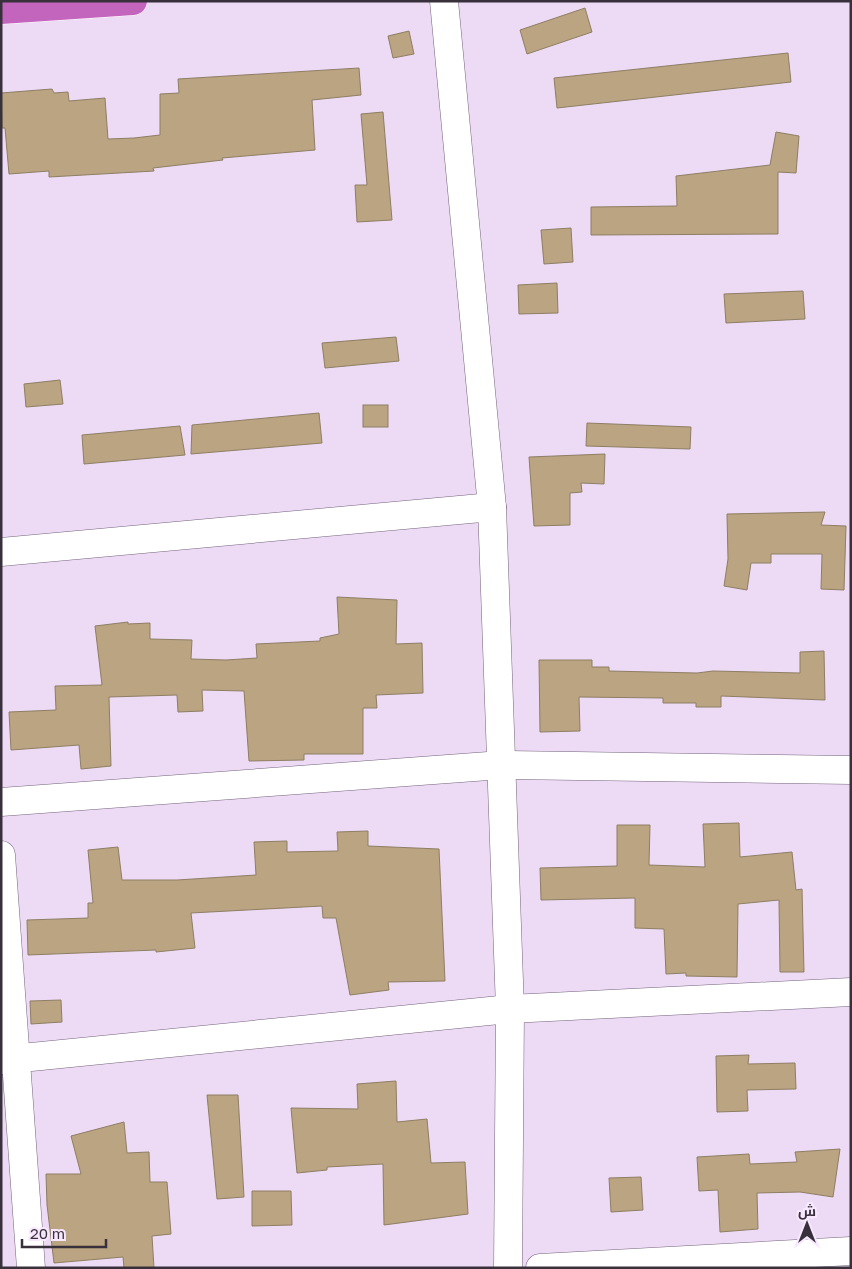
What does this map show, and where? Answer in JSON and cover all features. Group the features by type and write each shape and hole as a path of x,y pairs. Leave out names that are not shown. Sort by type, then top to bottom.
{"highway":[{"path":"1,10 133,1"}],"street":[{"path":"444,1 492,507 510,1010 508,1268"},
{"path":"1,552 492,507"},
{"path":"1,802 502,765 851,770"},
{"path":"1,855 8,1060 31,1268"},
{"path":"8,1060 510,1010 851,992"},
{"path":"540,1268 851,1252"}],"building":[{"path":"585,8 592,32 527,54 520,30"},
{"path":"409,31 414,54 393,58 388,36"},
{"path":"788,53 791,82 557,108 554,78"},
{"path":"359,68 361,95 312,100 315,150 222,158 223,160 153,168 154,171 49,177 49,171 9,174 5,128 2,128 1,93 52,89 54,93 68,92 69,101 105,98 108,139 134,138 160,135 160,94 179,93 178,79"},
{"path":"383,112 392,220 357,222 355,185 367,185 361,114"},
{"path":"776,132 799,136 796,173 778,172 778,234 591,235 591,207 677,206 676,176 770,165"},
{"path":"571,228 573,262 544,264 541,230"},
{"path":"557,283 558,313 519,314 518,285"},
{"path":"803,291 805,319 726,323 724,294"},
{"path":"396,337 399,361 325,368 322,343"},
{"path":"60,380 63,404 26,407 24,384"},
{"path":"363,405 388,405 388,427 363,427"},
{"path":"319,413 322,443 191,454 192,425"},
{"path":"587,423 691,427 690,449 586,446"},
{"path":"180,426 185,455 84,464 82,435"},
{"path":"605,454 604,484 581,483 582,492 570,493 570,525 534,526 529,457"},
{"path":"825,512 821,525 846,526 844,590 821,589 822,554 771,554 771,563 751,563 747,590 724,586 728,559 727,514"},
{"path":"337,597 397,600 396,644 422,643 423,693 376,695 377,708 363,708 363,754 304,754 304,760 249,761 244,691 202,690 203,711 178,712 177,695 109,697 111,766 81,769 79,745 11,750 9,712 56,710 55,686 102,685 95,626 128,622 128,624 150,623 150,639 192,640 191,659 226,660 257,658 256,644 320,641 320,638 339,634"},
{"path":"824,651 825,700 721,696 721,707 696,707 696,703 663,703 663,698 579,697 580,731 540,732 539,660 592,660 592,667 609,667 609,671 800,673 800,652"},
{"path":"739,823 740,857 792,852 796,890 802,889 804,972 780,972 779,900 738,904 737,977 686,976 686,973 666,974 664,929 635,928 635,898 541,900 540,868 617,866 617,825 650,825 649,865 705,867 703,824"},
{"path":"368,831 368,846 439,849 445,981 388,982 389,990 350,995 336,918 323,918 322,906 191,913 195,948 156,952 156,950 28,955 27,920 88,918 88,903 93,903 88,850 118,847 122,880 177,880 256,875 254,842 287,841 287,852 338,851 337,832"},
{"path":"61,1000 62,1022 31,1024 30,1001"},
{"path":"749,1055 748,1064 795,1063 796,1089 747,1090 748,1111 717,1112 716,1056"},
{"path":"396,1081 397,1122 427,1119 431,1163 465,1162 468,1214 384,1225 383,1164 327,1167 327,1170 297,1173 291,1108 358,1109 357,1084"},
{"path":"207,1095 238,1095 244,1197 217,1199"},
{"path":"124,1122 127,1153 149,1152 150,1182 167,1182 171,1234 152,1236 154,1268 124,1268 123,1257 54,1263 47,1205 46,1174 81,1174 71,1136"},
{"path":"840,1149 833,1197 800,1192 757,1193 758,1229 720,1232 718,1190 699,1191 697,1157 749,1154 750,1164 797,1162 795,1152"},
{"path":"641,1177 643,1210 611,1212 609,1178"},
{"path":"252,1191 291,1191 292,1225 252,1226"}]}
